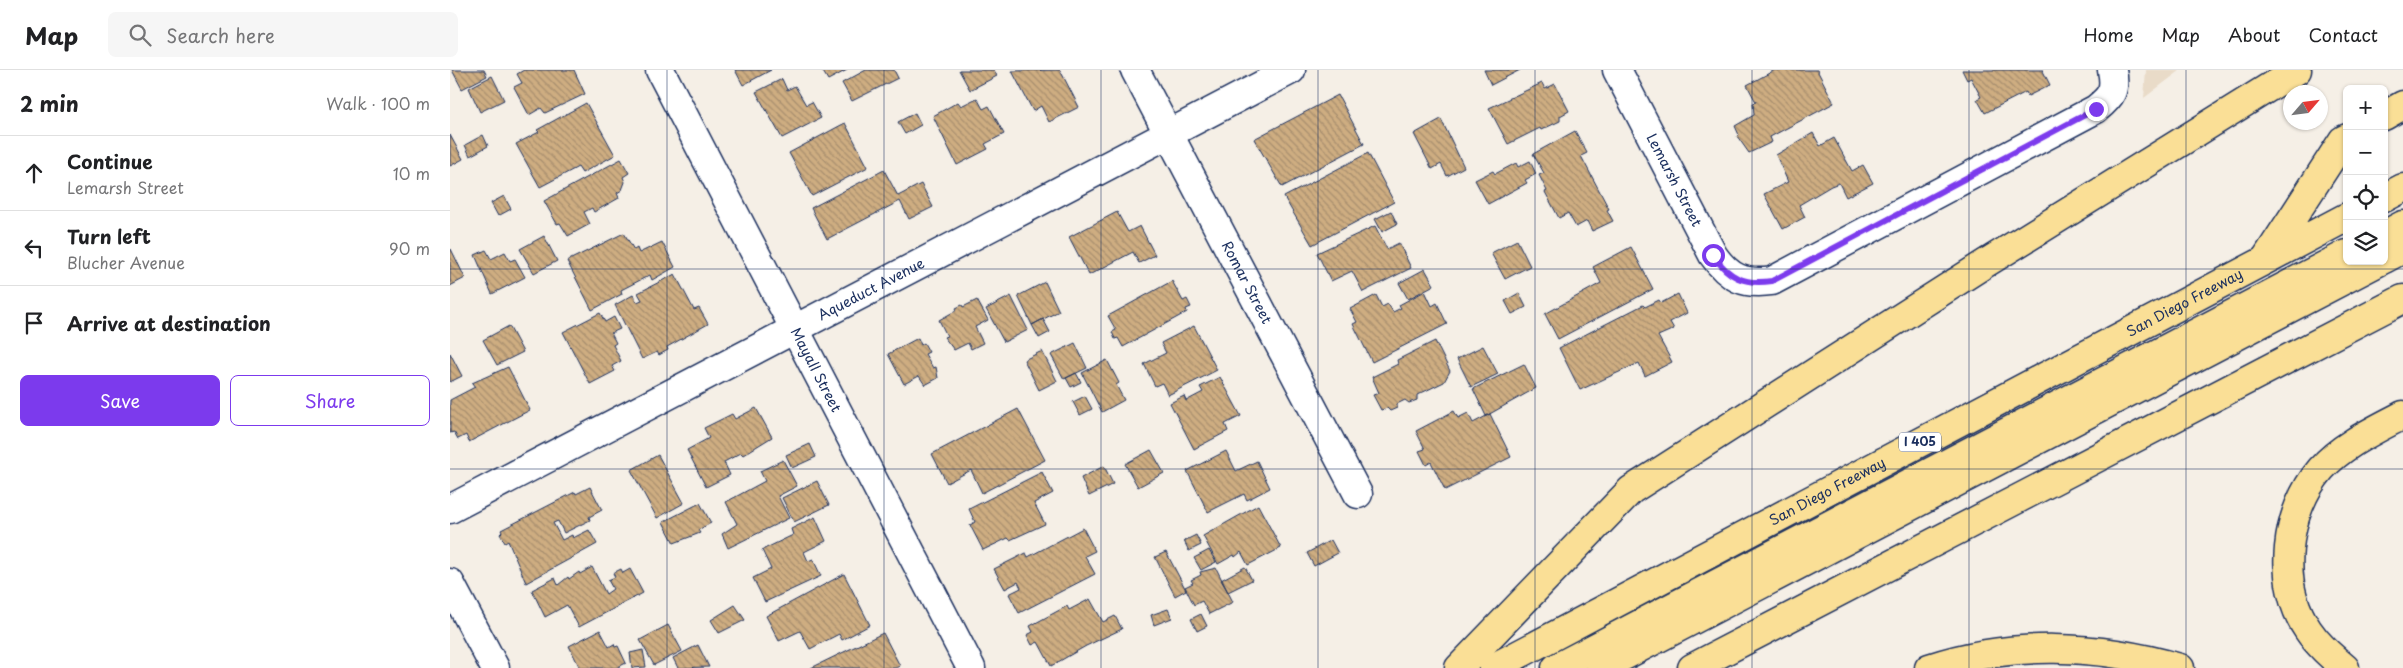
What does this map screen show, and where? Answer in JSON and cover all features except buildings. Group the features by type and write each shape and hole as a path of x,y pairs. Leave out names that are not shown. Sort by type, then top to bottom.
{"highway":[{"path":"1459,668 1632,490 1986,263 2297,70"},
{"path":"2388,114 2403,105"},
{"path":"2266,259 2343,140"},
{"path":"2388,196 2403,188"},
{"name":"San Diego Freeway","path":"1493,668 2343,219"},
{"path":"2388,233 2403,225"},
{"path":"2388,257 2403,249"},
{"path":"1556,668 2343,256"},
{"path":"1601,668 2372,265"},
{"path":"1692,668 2403,299"},
{"path":"2345,668 2326,652 2307,628 2295,602 2289,571 2288,551 2292,529 2303,497 2321,469 2340,452 2403,415"},
{"path":"1929,668 1952,660 1993,654 2039,649 2084,648 2147,658 2180,668"}],"street":[{"name":"Mayall Street","path":"660,70 971,668"},
{"name":"Romar Street","path":"1135,70 1358,494"},
{"name":"Aqueduct Avenue","path":"450,509 1167,133 1291,70"},
{"name":"Lemarsh Street","path":"1617,70 1713,255 1723,270 1741,280 1756,283 1772,281 2096,109 2107,100 2114,78"},
{"path":"450,583 495,668"}],"shaded area":[{"path":"2146,70 2181,70 2144,98"}],"route":[{"path":"1713,255 1723,270 1741,280 1756,283 1772,281 2096,109"}]}
